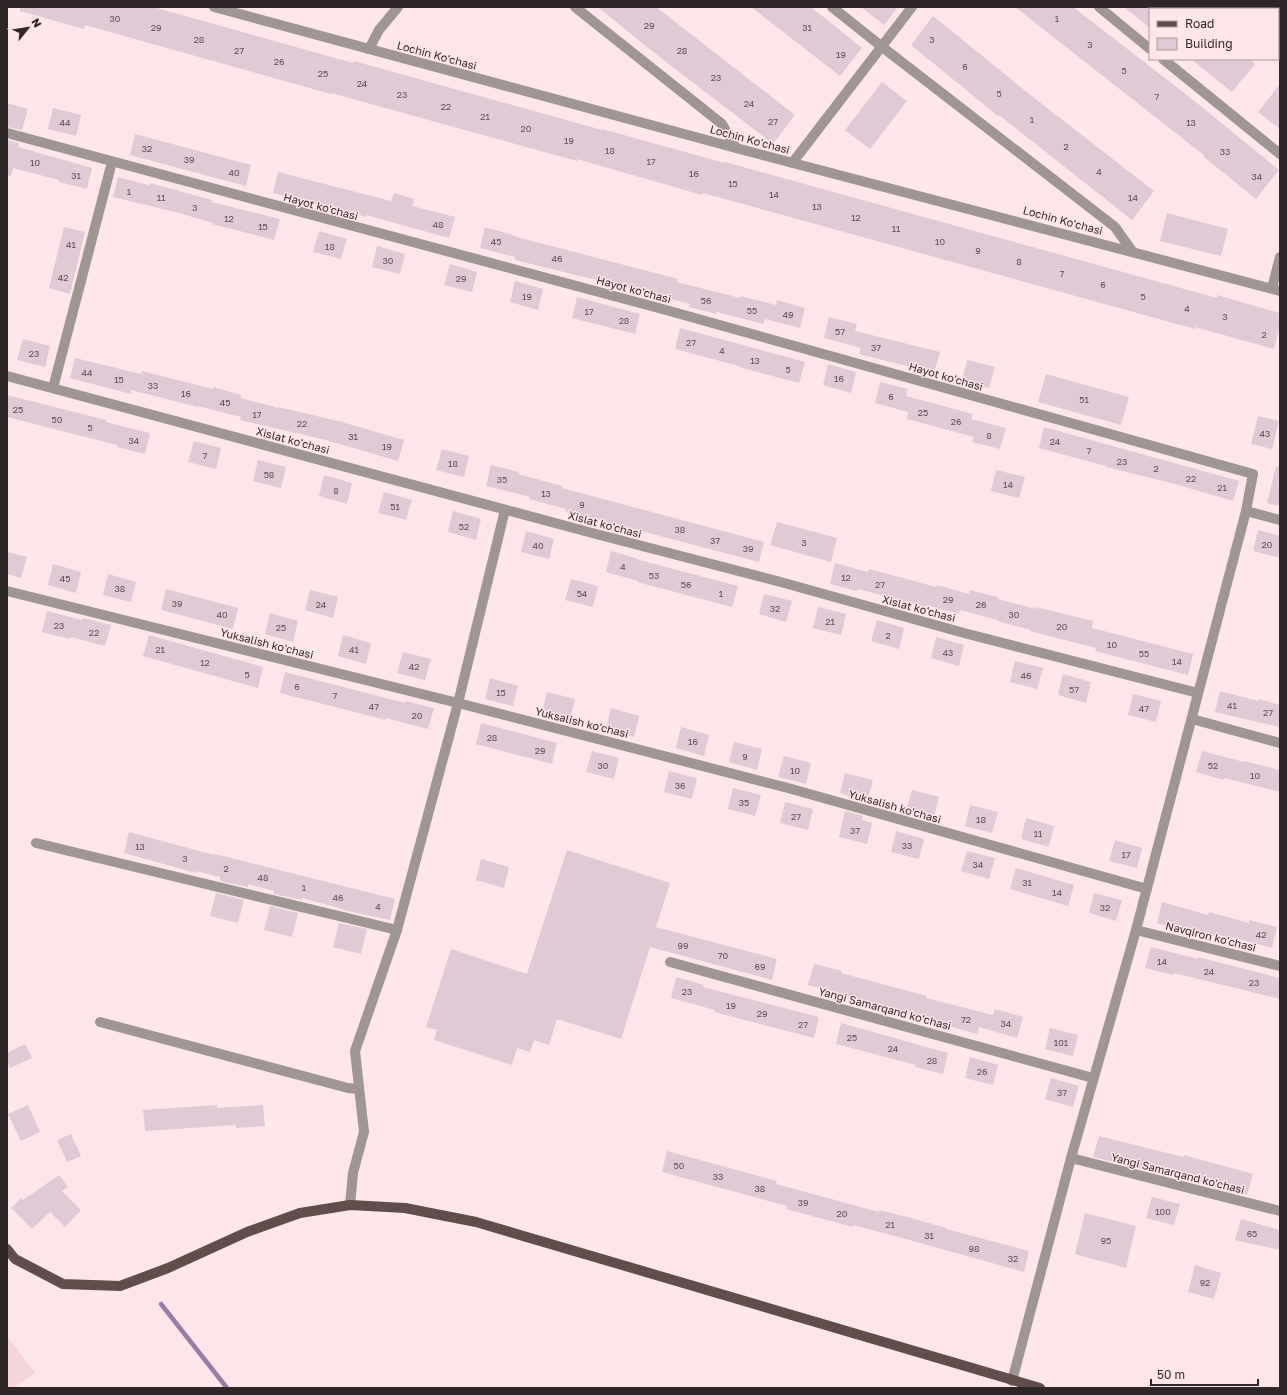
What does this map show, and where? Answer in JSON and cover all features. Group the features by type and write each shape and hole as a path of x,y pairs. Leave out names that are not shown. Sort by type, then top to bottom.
{"main road":[{"path":"7,1249 15,1259 62,1284 120,1286 168,1268 247,1232 300,1213 350,1205 405,1208 476,1222 1040,1388"}],"street":[{"name":"Lochin Ko'chasi","path":"214,7 736,148 1276,289"},
{"path":"369,49 379,30 398,7"},
{"path":"576,7 722,124 736,148"},
{"path":"832,7 1115,227 1132,251"},
{"path":"793,162 912,7"},
{"path":"1099,7 1149,47"},
{"path":"1164,60 1280,154"},
{"name":"Hayot ko'chasi","path":"7,133 666,310 1253,474 1246,511"},
{"path":"53,388 112,162"},
{"path":"1276,289 1280,257"},
{"name":"Xislat ko'chasi","path":"7,376 505,510 785,583 964,633 1198,693"},
{"path":"350,1205 353,1172 364,1132 354,1051 397,930 458,703 505,510"},
{"path":"1012,1381 1071,1158 1136,930 1246,511 1280,520"},
{"name":"Yuksalish ko'chasi","path":"7,591 458,703 788,788 1147,889"},
{"path":"1192,719 1280,743"},
{"path":"36,843 397,930"},
{"name":"Navqiron ko'chasi","path":"1136,930 1280,966"},
{"name":"Yangi Samarqand ko'chasi","path":"670,962 1093,1078"},
{"path":"100,1022 348,1088 359,1089"},
{"name":"Yangi Samarqand ko'chasi","path":"1071,1158 1280,1211"}],"shaded area":[{"path":"7,1336 35,1373 13,1388 7,1388"}],"building":[{"path":"20,7 153,7 353,63 354,61 602,130 725,162 1217,298 1217,295 1280,313 1280,326 1274,349 1195,327 1195,329 703,193 702,195 577,159 577,161 331,94 85,25 84,29 20,11"},
{"path":"598,7 656,7 795,115 773,144 648,48"},
{"path":"751,7 811,7 862,48 840,76"},
{"path":"861,7 898,7 884,25"},
{"path":"1015,7 1073,7 1192,99 1279,170 1256,199 1204,157 1205,156"},
{"path":"1124,7 1150,7 1149,27"},
{"path":"933,16 1033,97 1154,191 1132,220 999,115 998,116 911,45"},
{"path":"1192,60 1250,60 1255,64 1232,92"},
{"path":"882,82 907,101 870,149 845,130"},
{"path":"1280,84 1280,129 1258,112"},
{"path":"7,103 28,109 22,130 7,127"},
{"path":"53,108 81,115 76,136 48,129"},
{"path":"135,134 251,165 246,186 130,155"},
{"path":"7,140 19,143 18,147 92,168 87,189 13,168 11,176 7,175"},
{"path":"278,172 391,201 394,193 414,199 412,206 455,217 449,238 366,215 366,217 273,193"},
{"path":"118,177 149,185 150,183 212,200 211,202 280,219 274,240 212,224 213,223 179,213 113,197"},
{"path":"1167,213 1228,229 1221,256 1160,241"},
{"path":"64,227 85,232 70,294 49,288"},
{"path":"485,227 513,236 678,279 677,282 740,298 741,296 776,305 777,300 805,308 800,328 765,319 763,324 717,312 717,314 689,307 690,304 515,260 515,257 480,248"},
{"path":"319,231 347,239 341,259 313,252"},
{"path":"377,246 405,254 400,274 372,267"},
{"path":"450,264 477,272 472,292 444,285"},
{"path":"515,281 543,289 538,310 510,302"},
{"path":"577,297 640,314 635,334 572,318"},
{"path":"829,317 857,324 855,331 940,352 934,373 859,354 861,348 824,338"},
{"path":"680,328 805,362 799,383 675,349"},
{"path":"23,339 50,346 45,367 17,360"},
{"path":"75,358 141,374 142,371 213,389 213,387 241,395 241,398 342,422 404,440 398,461 326,440 240,420 241,417 198,406 131,390 131,394 70,378"},
{"path":"967,360 995,367 989,388 962,381"},
{"path":"828,364 856,372 851,393 823,385"},
{"path":"1046,374 1129,397 1121,425 1038,402"},
{"path":"880,382 908,389 906,396 973,414 971,419 1006,428 1000,449 972,442 974,437 907,419 908,412 875,403"},
{"path":"7,395 106,420 106,422 150,433 145,454 117,447 117,445 7,417"},
{"path":"1258,416 1279,421 1272,449 1251,444"},
{"path":"1044,427 1239,481 1233,501 1039,448"},
{"path":"194,441 221,448 216,469 188,462"},
{"path":"442,449 469,456 464,477 436,470"},
{"path":"258,460 286,467 281,488 253,481"},
{"path":"491,465 519,472 518,474 562,486 562,488 764,542 759,562 565,511 566,509 529,499 530,497 486,486"},
{"path":"1276,466 1280,467 1280,506 1267,503"},
{"path":"996,470 1025,477 1019,498 991,491"},
{"path":"324,475 352,483 347,504 319,496"},
{"path":"384,492 412,500 406,520 378,513"},
{"path":"453,511 481,519 476,540 448,532"},
{"path":"777,522 837,538 831,562 770,545"},
{"path":"1258,530 1280,536 1280,558 1253,551"},
{"path":"526,531 554,539 549,559 521,552"},
{"path":"611,551 639,560 738,586 732,607 637,582 638,581 606,572"},
{"path":"7,552 27,557 21,578 7,574"},
{"path":"835,563 868,572 869,569 936,587 937,585 969,594 970,590 1036,609 1036,607 1093,621 1092,628 1193,654 1188,675 1095,651 1096,648 1030,631 1031,630 960,610 959,614 858,589 857,591 830,584"},
{"path":"53,564 81,572 76,593 48,585"},
{"path":"108,574 136,582 131,602 103,595"},
{"path":"571,579 598,586 593,607 565,600"},
{"path":"166,589 238,608 233,629 161,610"},
{"path":"310,590 338,597 333,618 305,610"},
{"path":"764,594 792,601 786,622 759,614"},
{"path":"818,607 846,614 841,635 813,628"},
{"path":"47,611 82,620 83,618 111,625 105,646 71,637 70,639 42,632"},
{"path":"270,613 298,621 293,642 265,634"},
{"path":"877,620 904,628 899,649 871,641"},
{"path":"149,635 263,667 258,688 143,656"},
{"path":"343,635 371,643 366,664 338,656"},
{"path":"936,637 964,645 959,666 931,658"},
{"path":"403,652 431,659 425,680 397,673"},
{"path":"1015,661 1043,668 1037,689 1010,682"},
{"path":"285,672 405,703 406,701 434,708 428,729 280,693"},
{"path":"1063,674 1091,682 1086,703 1058,695"},
{"path":"490,678 518,686 513,706 485,699"},
{"path":"1220,691 1280,705 1280,727 1215,712"},
{"path":"547,692 575,699 570,720 542,713"},
{"path":"1133,694 1161,701 1156,722 1128,715"},
{"path":"611,708 639,716 634,737 606,729"},
{"path":"481,723 557,743 552,764 476,744"},
{"path":"681,727 709,735 704,756 676,748"},
{"path":"734,742 762,749 757,770 729,762"},
{"path":"592,751 619,758 614,779 586,772"},
{"path":"1202,751 1280,770 1280,792 1225,778 1224,780 1196,772"},
{"path":"784,756 811,763 806,784 778,777"},
{"path":"669,771 697,778 692,799 664,792"},
{"path":"845,773 873,780 867,803 848,798 849,796 840,793"},
{"path":"733,788 761,795 755,816 728,809"},
{"path":"912,790 939,797 934,818 906,811"},
{"path":"785,802 813,809 808,830 780,823"},
{"path":"970,805 998,812 992,833 965,826"},
{"path":"845,811 863,816 862,820 872,823 867,844 839,837"},
{"path":"1026,818 1054,826 1049,847 1021,839"},
{"path":"896,831 924,839 919,859 891,852"},
{"path":"129,832 214,855 215,854 395,899 390,920 343,910 302,898 302,900 274,894 274,891 248,884 248,887 220,881 220,877 196,871 196,873 124,853"},
{"path":"1115,840 1142,848 1137,868 1109,861"},
{"path":"567,850 670,883 656,927 777,959 772,980 650,947 621,1039 557,1019 549,1045 534,1040 530,1052 517,1048 512,1065 434,1040 437,1030 426,1027 451,949 527,974"},
{"path":"967,851 995,858 989,879 961,871"},
{"path":"481,859 509,867 504,888 476,880"},
{"path":"1016,868 1074,885 1068,906 1010,889"},
{"path":"216,893 244,900 238,923 210,916"},
{"path":"1094,893 1122,900 1116,921 1089,913"},
{"path":"1162,902 1208,915 1209,912 1249,923 1249,920 1277,927 1272,948 1232,937 1231,940 1185,928 1184,931 1157,923"},
{"path":"270,906 298,913 292,937 264,930"},
{"path":"339,923 367,929 361,954 333,947"},
{"path":"1151,947 1198,959 1198,957 1280,978 1280,999 1174,973 1173,975 1145,968"},
{"path":"814,964 842,971 841,973 927,996 926,998 993,1015 995,1009 1023,1017 1017,1038 979,1027 977,1034 846,996 847,995 808,985"},
{"path":"676,977 704,985 703,987 819,1017 814,1038 714,1012 715,1010 671,998"},
{"path":"841,1023 948,1053 943,1074 915,1067 916,1065 836,1044"},
{"path":"1050,1028 1078,1035 1073,1056 1045,1049"},
{"path":"25,1044 32,1058 10,1068 7,1061 7,1053"},
{"path":"970,1057 998,1065 993,1085 965,1078"},
{"path":"1051,1078 1079,1086 1073,1107 1045,1099"},
{"path":"28,1105 40,1132 21,1141 8,1114"},
{"path":"217,1105 217,1108 263,1105 265,1126 236,1128 236,1125 145,1131 143,1110"},
{"path":"71,1134 81,1156 67,1162 57,1140"},
{"path":"1099,1136 1183,1157 1184,1155 1253,1174 1247,1195 1163,1172 1163,1174 1093,1157"},
{"path":"667,1151 777,1181 776,1184 879,1212 879,1210 907,1217 1029,1251 1024,1272 853,1225 853,1227 786,1209 787,1206 662,1172"},
{"path":"59,1175 68,1187 62,1191 81,1210 65,1227 50,1212 32,1229 11,1208 21,1198 23,1200"},
{"path":"1152,1197 1180,1204 1174,1225 1146,1218"},
{"path":"1085,1213 1136,1226 1126,1268 1075,1254"},
{"path":"1241,1219 1280,1230 1280,1250 1235,1240"},
{"path":"1195,1265 1221,1273 1214,1299 1188,1292"}],"waterway":[{"path":"161,1304 227,1388"}]}
